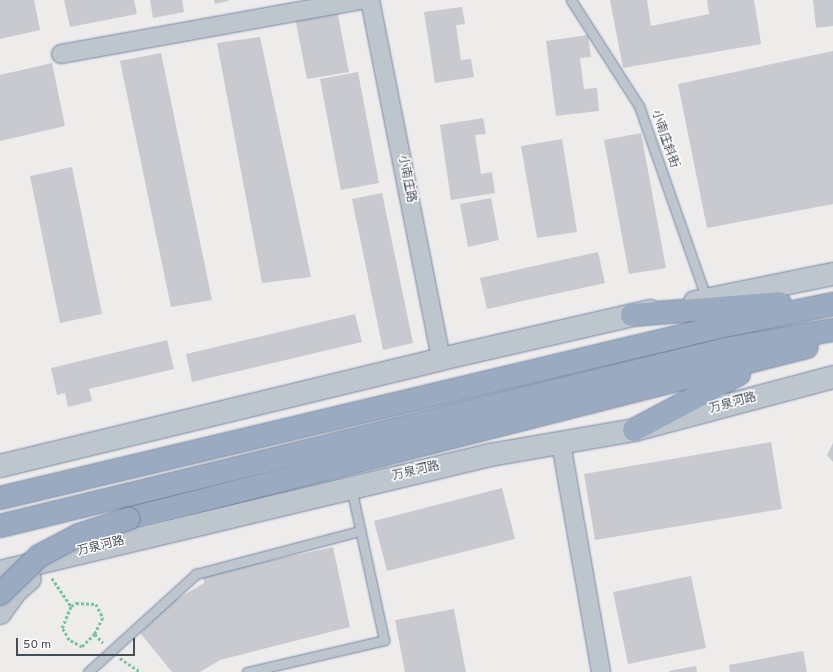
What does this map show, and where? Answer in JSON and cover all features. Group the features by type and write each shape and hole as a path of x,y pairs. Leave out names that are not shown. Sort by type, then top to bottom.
{"highway":[{"path":"632,315 833,298"},
{"path":"9,496 719,327 833,304"},
{"path":"0,526 726,349 833,330"},
{"path":"0,594 39,556 79,536 128,519 769,358 833,339"},
{"path":"634,430 769,358"}],"street":[{"path":"61,54 361,0"},
{"name":"小南庄路","path":"370,0 441,359"},
{"path":"0,466 441,359 632,315 833,274"},
{"name":"万泉河路","path":"0,572 51,563 351,487 490,455 634,430 833,377"},
{"path":"561,443 601,672"},
{"path":"0,613 16,590 51,563"}],"lane":[{"name":"小南庄斜街","path":"571,0 639,106 708,300"},
{"path":"247,672 384,640 351,487"},
{"path":"88,672 196,574 360,531"}],"path":[{"path":"51,563 71,606"},
{"path":"76,603 96,604 103,618 95,634 82,647 69,640 62,628 71,606 76,603"},
{"path":"95,634 110,651 141,672"}],"building":[{"path":"0,0 34,0 40,30 0,39"},
{"path":"64,0 134,0 137,14 70,27"},
{"path":"150,0 182,0 184,12 153,18"},
{"path":"214,0 228,0 228,1 215,4"},
{"path":"610,0 647,0 651,26 709,14 707,0 754,0 761,44 623,68"},
{"path":"813,0 833,0 833,26 816,28"},
{"path":"462,7 465,24 456,25 461,60 471,59 474,77 435,83 424,12"},
{"path":"337,10 349,72 307,79 295,18"},
{"path":"588,35 591,57 580,58 584,89 597,88 599,111 556,116 546,41"},
{"path":"260,37 311,277 262,283 217,43"},
{"path":"833,51 833,204 707,228 678,84"},
{"path":"161,53 212,300 171,307 120,61"},
{"path":"52,63 65,126 0,141 0,75"},
{"path":"358,72 379,183 341,190 320,79"},
{"path":"483,118 486,134 475,135 481,174 492,172 495,193 451,200 440,125"},
{"path":"641,133 666,268 629,274 604,140"},
{"path":"562,139 577,232 537,238 521,146"},
{"path":"72,167 102,314 60,323 30,176"},
{"path":"382,193 413,343 383,350 352,199"},
{"path":"491,198 499,240 468,247 460,204"},
{"path":"598,252 605,283 487,309 480,278"},
{"path":"355,314 362,342 192,382 186,354"},
{"path":"167,340 174,369 89,389 92,401 68,407 65,393 57,395 51,368"},
{"path":"771,442 782,509 595,540 584,474"},
{"path":"833,443 833,462 827,455"},
{"path":"502,488 515,539 387,571 374,521"},
{"path":"333,547 350,627 220,660 200,672 172,672 140,633 172,602 204,583 203,575"},
{"path":"691,576 706,648 628,664 613,592"},
{"path":"454,609 466,672 405,672 395,620"},
{"path":"803,651 807,672 730,672 729,665"},
{"path":"696,666 697,672 669,672 669,671"}]}
